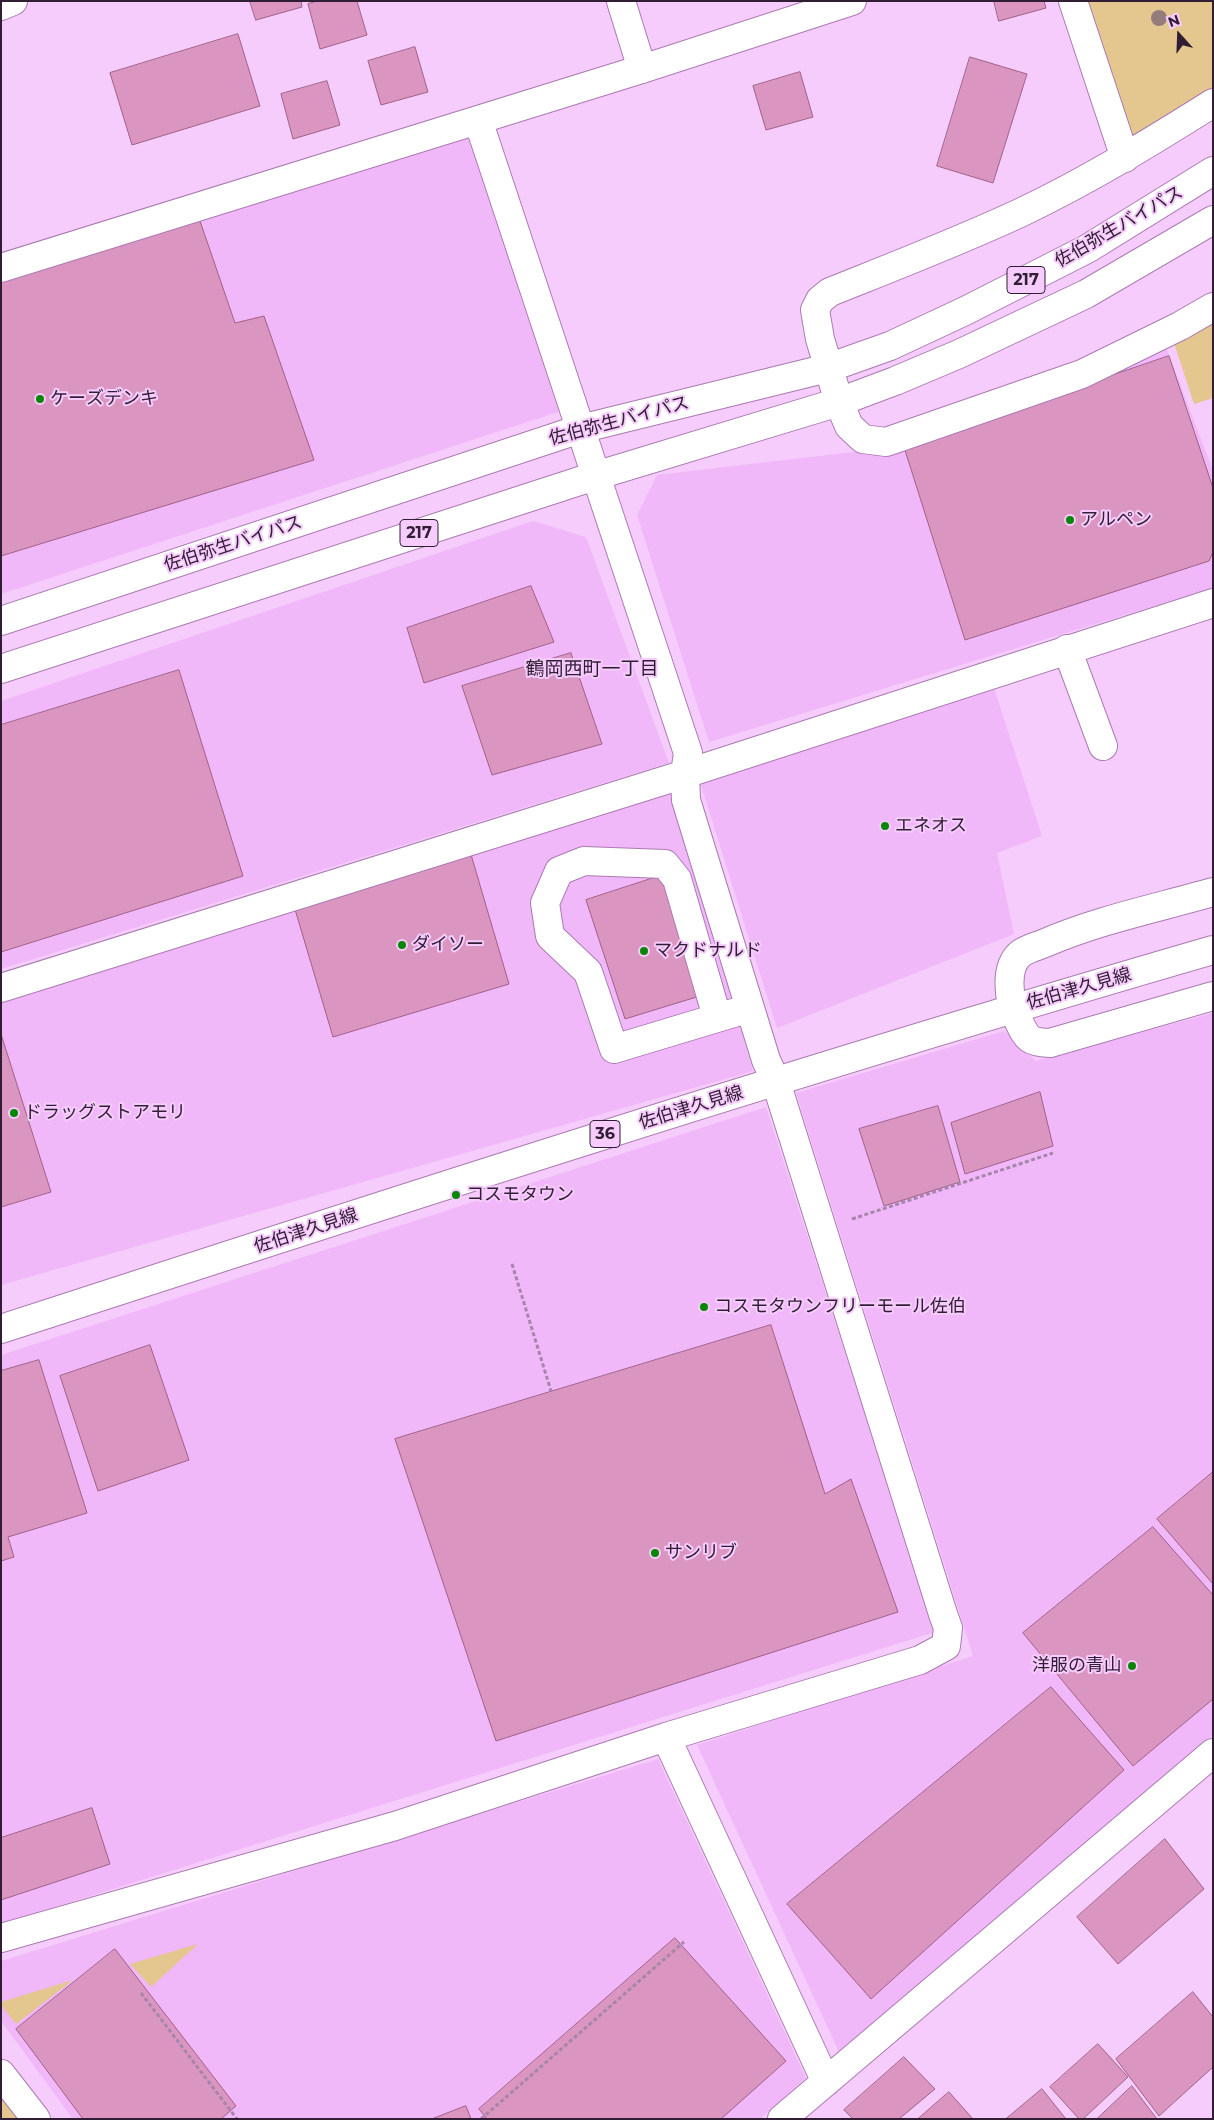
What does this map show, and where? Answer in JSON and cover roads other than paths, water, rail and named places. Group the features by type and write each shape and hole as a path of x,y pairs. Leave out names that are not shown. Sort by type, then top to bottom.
{"main road":[{"path":"1,6 13,1"},
{"path":"621,1 642,69"},
{"path":"1,268 642,69 852,1"},
{"path":"1073,1 1125,158"},
{"path":"1213,103 1125,158 1023,211 830,292 820,300 815,310 828,368 849,426 863,439 886,442 1082,374 1180,326 1213,307"},
{"path":"1,1938 395,1826 666,1737 920,1660 946,1646 948,1628 944,1614 776,1082 766,1060 686,800 685,774 688,753 478,120"},
{"name":"佐伯弥生バイパス","path":"1,621 580,429 828,368 890,346 1087,249 1213,171"},
{"name":"217","path":"1,669 595,476 839,402 958,354 1086,294 1213,220"},
{"path":"1,988 685,774 1213,603"},
{"path":"1067,649 1103,746"},
{"path":"717,1017 677,879 665,864 584,861 558,871 545,903 550,936 588,972 614,1049 750,1008"},
{"path":"1213,892 1067,934 1021,953 1012,966 1010,979 1012,1008 1026,1036 1035,1043 1050,1043 1213,996"},
{"name":"佐伯津久見線","path":"1,1329 560,1148 1012,1008 1213,950"},
{"path":"666,1737 826,2082"},
{"path":"782,2119 1213,1753"},
{"path":"1,2074 36,2119"}],"place":[{"name":"ケーズデンキ","path":"40,399"},
{"name":"アルペン","path":"1070,520"},
{"name":"エネオス","path":"885,826"},
{"name":"ダイソー","path":"402,945"},
{"name":"マクドナルド","path":"644,951"},
{"name":"ドラッグストアモリ","path":"14,1113"},
{"name":"コスモタウン","path":"456,1195"},
{"name":"コスモタウンフリーモール佐伯","path":"704,1307"},
{"name":"サンリブ","path":"655,1553"},
{"name":"洋服の青山","path":"1132,1666"}],"district":[{"name":"鶴岡西町一丁目","path":"592,669"}]}
